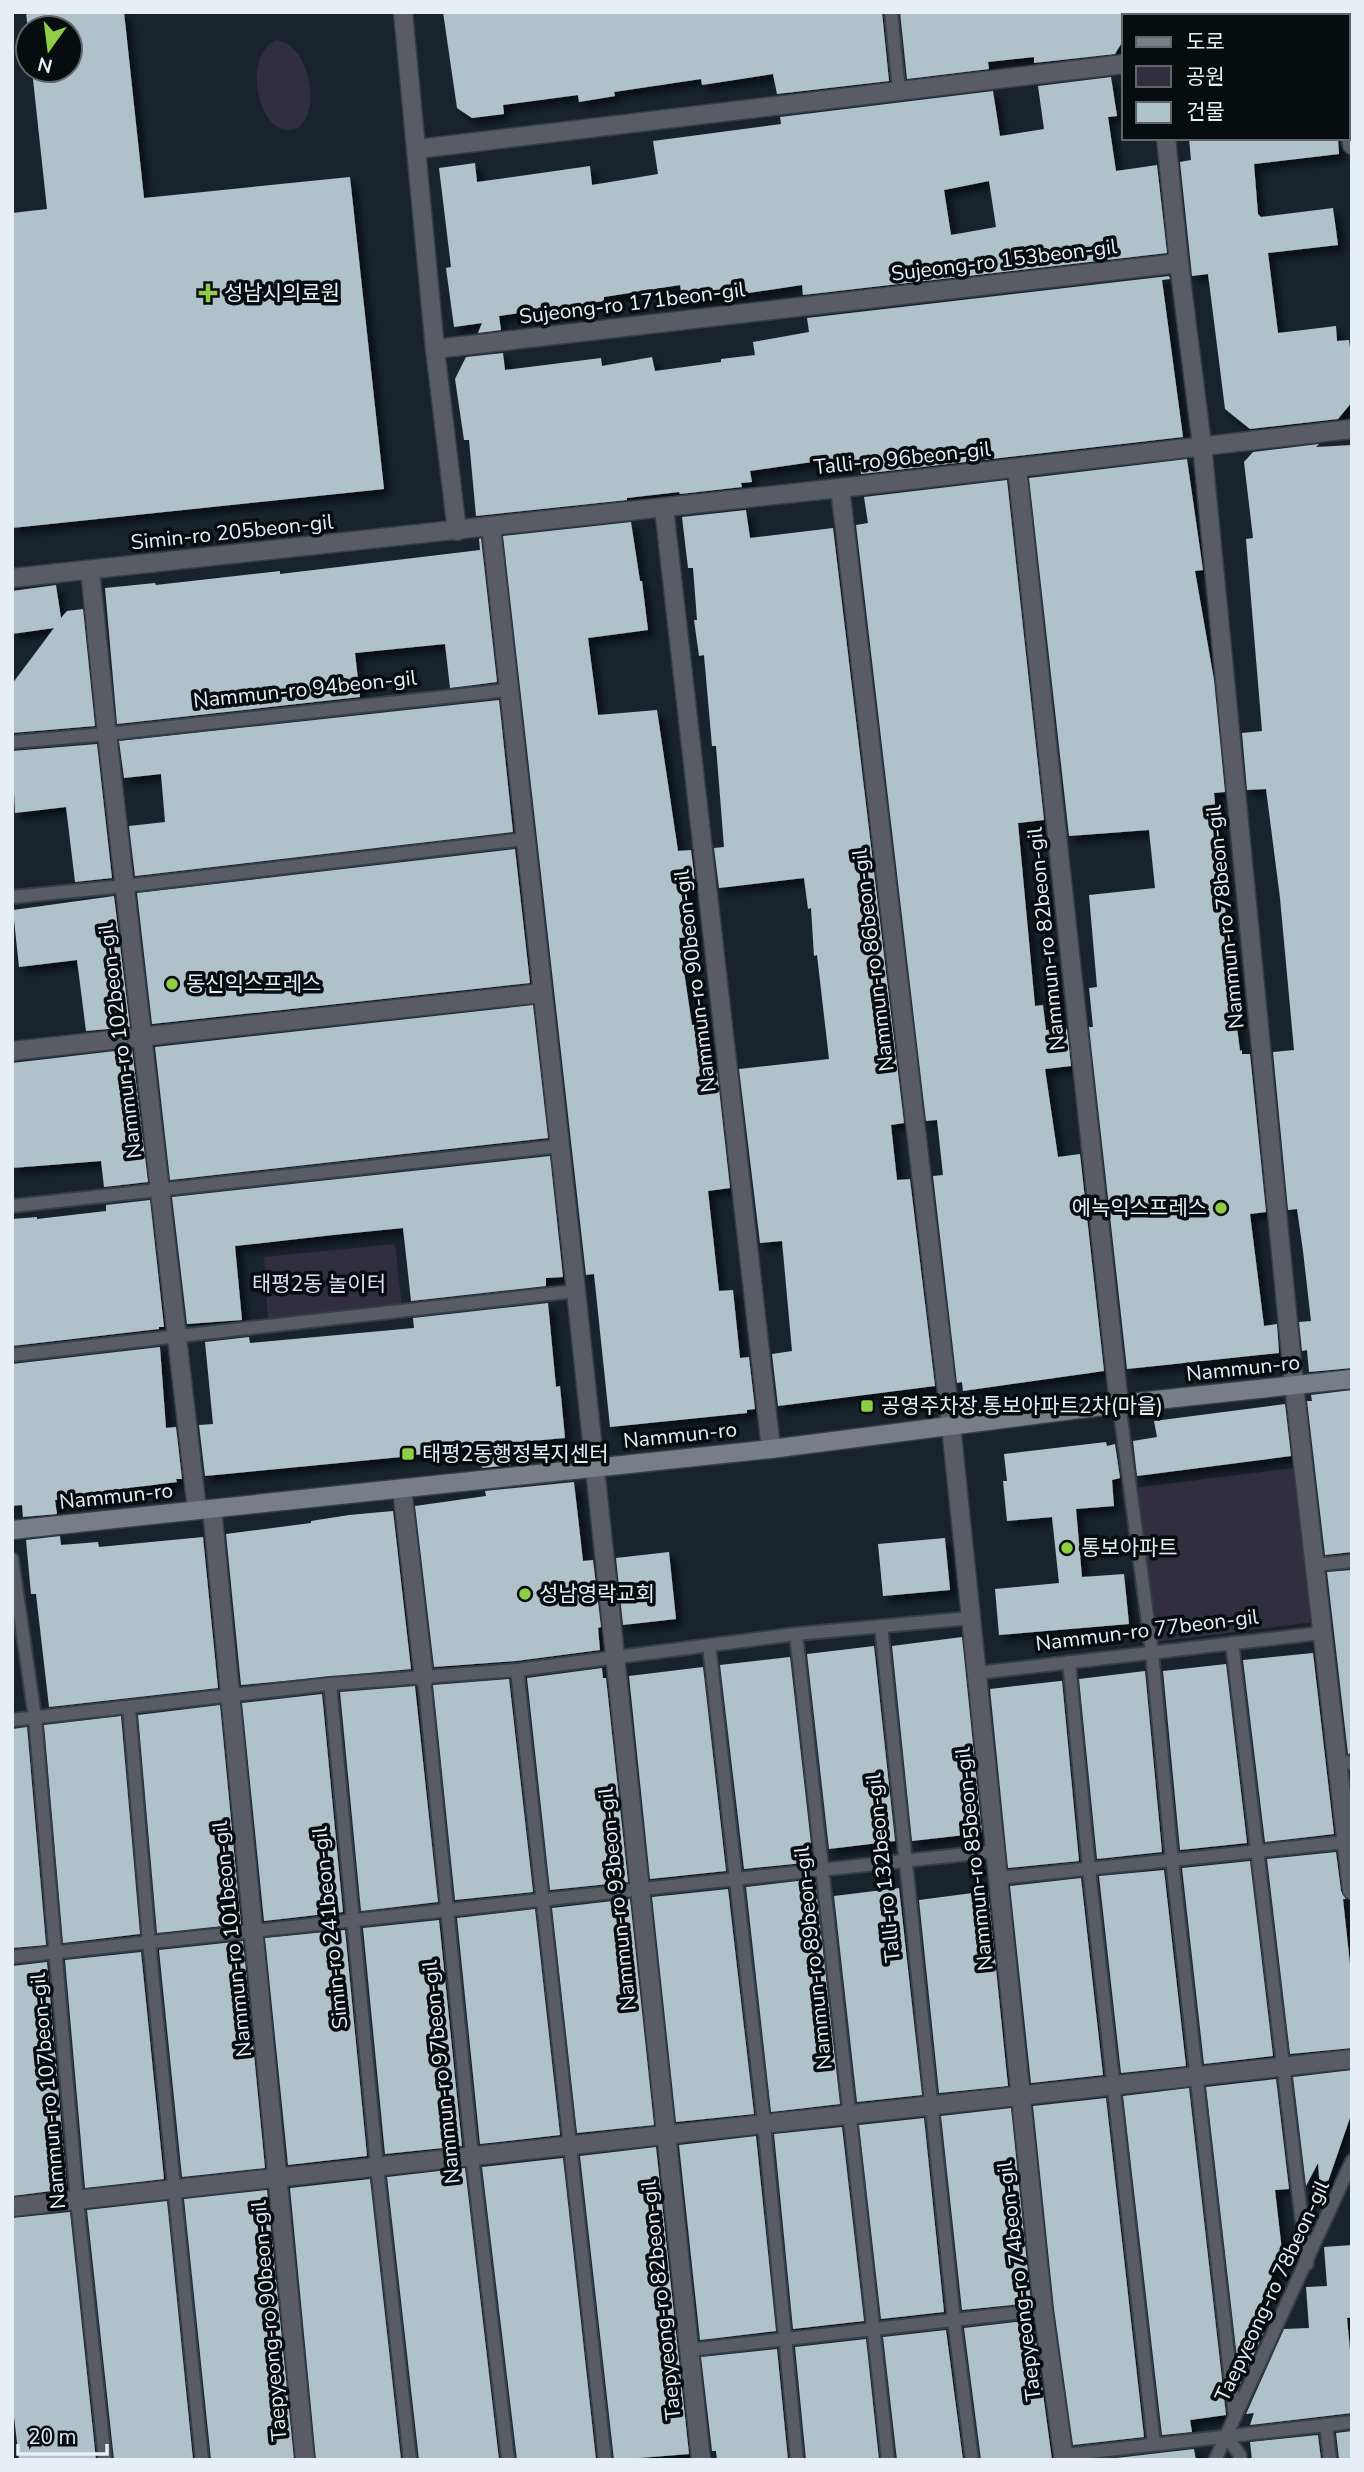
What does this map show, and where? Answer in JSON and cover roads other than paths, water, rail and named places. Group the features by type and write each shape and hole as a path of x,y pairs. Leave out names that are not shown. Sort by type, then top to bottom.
{"main road":[{"name":"Nammun-ro","path":"12,1530 771,1449 1119,1404 1352,1379"}],"street":[{"path":"403,12 435,349 457,531"},
{"path":"417,149 1122,64"},
{"path":"1166,140 1202,445"},
{"name":"Sujeong-ro 153beon-gil","path":"834,303 1179,263"},
{"name":"Sujeong-ro 171beon-gil","path":"435,349 834,303"},
{"name":"Talli-ro 96beon-gil","path":"457,531 1352,429"},
{"name":"Nammun-ro 78beon-gil","path":"1202,445 1294,1385"},
{"name":"Nammun-ro 82beon-gil","path":"1017,468 1119,1404"},
{"name":"Nammun-ro 86beon-gil","path":"840,488 951,1426"},
{"name":"Nammun-ro 90beon-gil","path":"664,508 771,1449"},
{"path":"491,527 594,1467"},
{"name":"Simin-ro 205beon-gil","path":"12,578 457,531"},
{"name":"Nammun-ro 102beon-gil","path":"90,570 177,1336 205,1510"},
{"path":"12,1051 542,993"},
{"path":"1294,1385 1322,1633 1345,1763 1346,1842 1352,1890"},
{"name":"Nammun-ro 85beon-gil","path":"951,1426 1022,2096"},
{"name":"Nammun-ro 93beon-gil","path":"594,1467 666,2135"},
{"name":"Nammun-ro 97beon-gil","path":"402,1489 424,1679"},
{"name":"Nammun-ro 101beon-gil","path":"205,1510 230,1695 278,2178"},
{"path":"12,2207 1352,2059"},
{"name":"Taepyeong-ro 74beon-gil","path":"1022,2096 1043,2310 1064,2457"},
{"name":"Taepyeong-ro 82beon-gil","path":"666,2135 701,2460"},
{"name":"Taepyeong-ro 90beon-gil","path":"278,2178 305,2460"}],"lane":[{"path":"891,12 900,91"},
{"name":"Nammun-ro 94beon-gil","path":"107,734 508,690"},
{"path":"12,742 107,734"},
{"path":"12,897 525,839"},
{"path":"12,1206 559,1146"},
{"path":"12,1355 576,1290"},
{"path":"1119,1404 1152,1653 1172,1860 1235,2417"},
{"name":"Nammun-ro 107beon-gil","path":"12,1559 35,1718 77,2200 105,2460"},
{"path":"1314,1565 1352,1561"},
{"path":"12,1720 330,1684 517,1670 796,1634 971,1618"},
{"name":"Talli-ro 132beon-gil","path":"881,1626 954,2320 972,2460"},
{"name":"Nammun-ro 77beon-gil","path":"977,1673 1322,1633"},
{"name":"Nammun-ro 89beon-gil","path":"796,1634 888,2460"},
{"path":"1232,1643 1307,2264"},
{"path":"709,1645 764,2124 797,2460"},
{"path":"1069,1662 1088,1870 1154,2444"},
{"path":"517,1670 605,2460"},
{"name":"Nammun-ro 97beon-gil","path":"424,1679 472,2156 508,2460"},
{"name":"Simin-ro 241beon-gil","path":"330,1684 377,2167 410,2460"},
{"path":"129,1708 149,1942 202,2460"},
{"path":"999,1878 1346,1842"},
{"path":"12,1957 996,1850"},
{"name":"Taepyeong-ro 78beon-gil","path":"1215,2460 1352,2161"},
{"path":"689,2350 1043,2310"},
{"name":"Taepyeong-ro 78beon-gil","path":"1064,2457 1352,2422"},
{"path":"1326,2425 1330,2460"},
{"path":"1226,2436 1240,2455 1240,2460"}],"place":[{"name":"성남시의료원","path":"208,293"},
{"name":"동신익스프레스","path":"172,984"},
{"name":"에녹익스프레스","path":"1221,1208"},
{"name":"공영주차장.통보아파트2차(마을)","path":"867,1406"},
{"name":"태평2동행정복지센터","path":"408,1454"},
{"name":"통보아파트","path":"1067,1548"},
{"name":"성남영락교회","path":"525,1594"}],"park label":[{"name":"태평2동 놀이터","path":"319,1284"}]}
